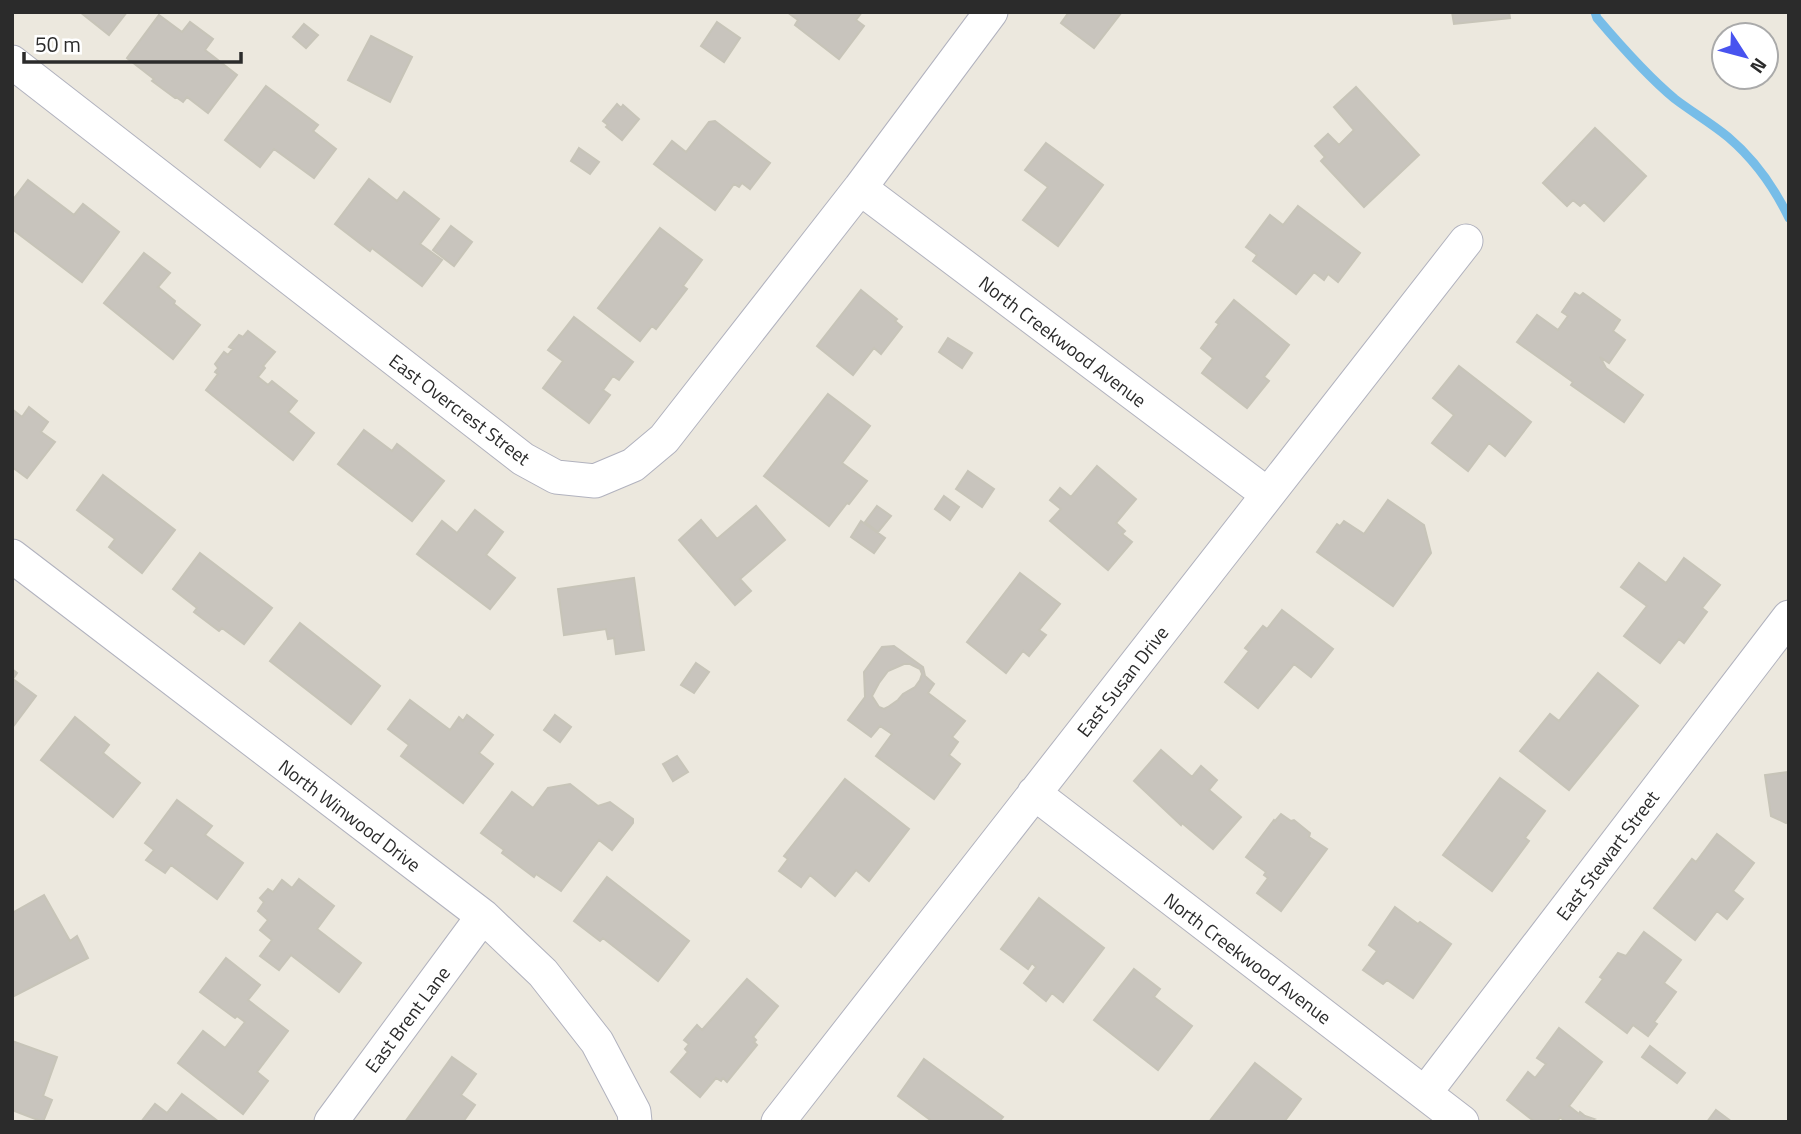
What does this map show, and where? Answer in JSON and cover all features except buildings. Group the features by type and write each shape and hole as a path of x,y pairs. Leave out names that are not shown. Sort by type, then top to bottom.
{"street":[{"name":"East Overcrest Street","path":"12,62 523,459 556,477 595,481 633,465 664,439 860,188 991,12"},
{"name":"North Creekwood Avenue","path":"860,188 1267,494"},
{"name":"East Susan Drive","path":"778,1122 1466,241"},
{"name":"North Winwood Drive","path":"12,556 483,916 543,973 597,1042 634,1112 635,1122"},
{"name":"East Stewart Street","path":"1425,1093 1789,617"},
{"name":"North Creekwood Avenue","path":"1034,793 1462,1122"},
{"name":"East Brent Lane","path":"331,1122 483,916"}],"waterway":[{"path":"1595,12 1597,18 1654,80 1675,99 1728,137 1755,164 1789,218"}]}
